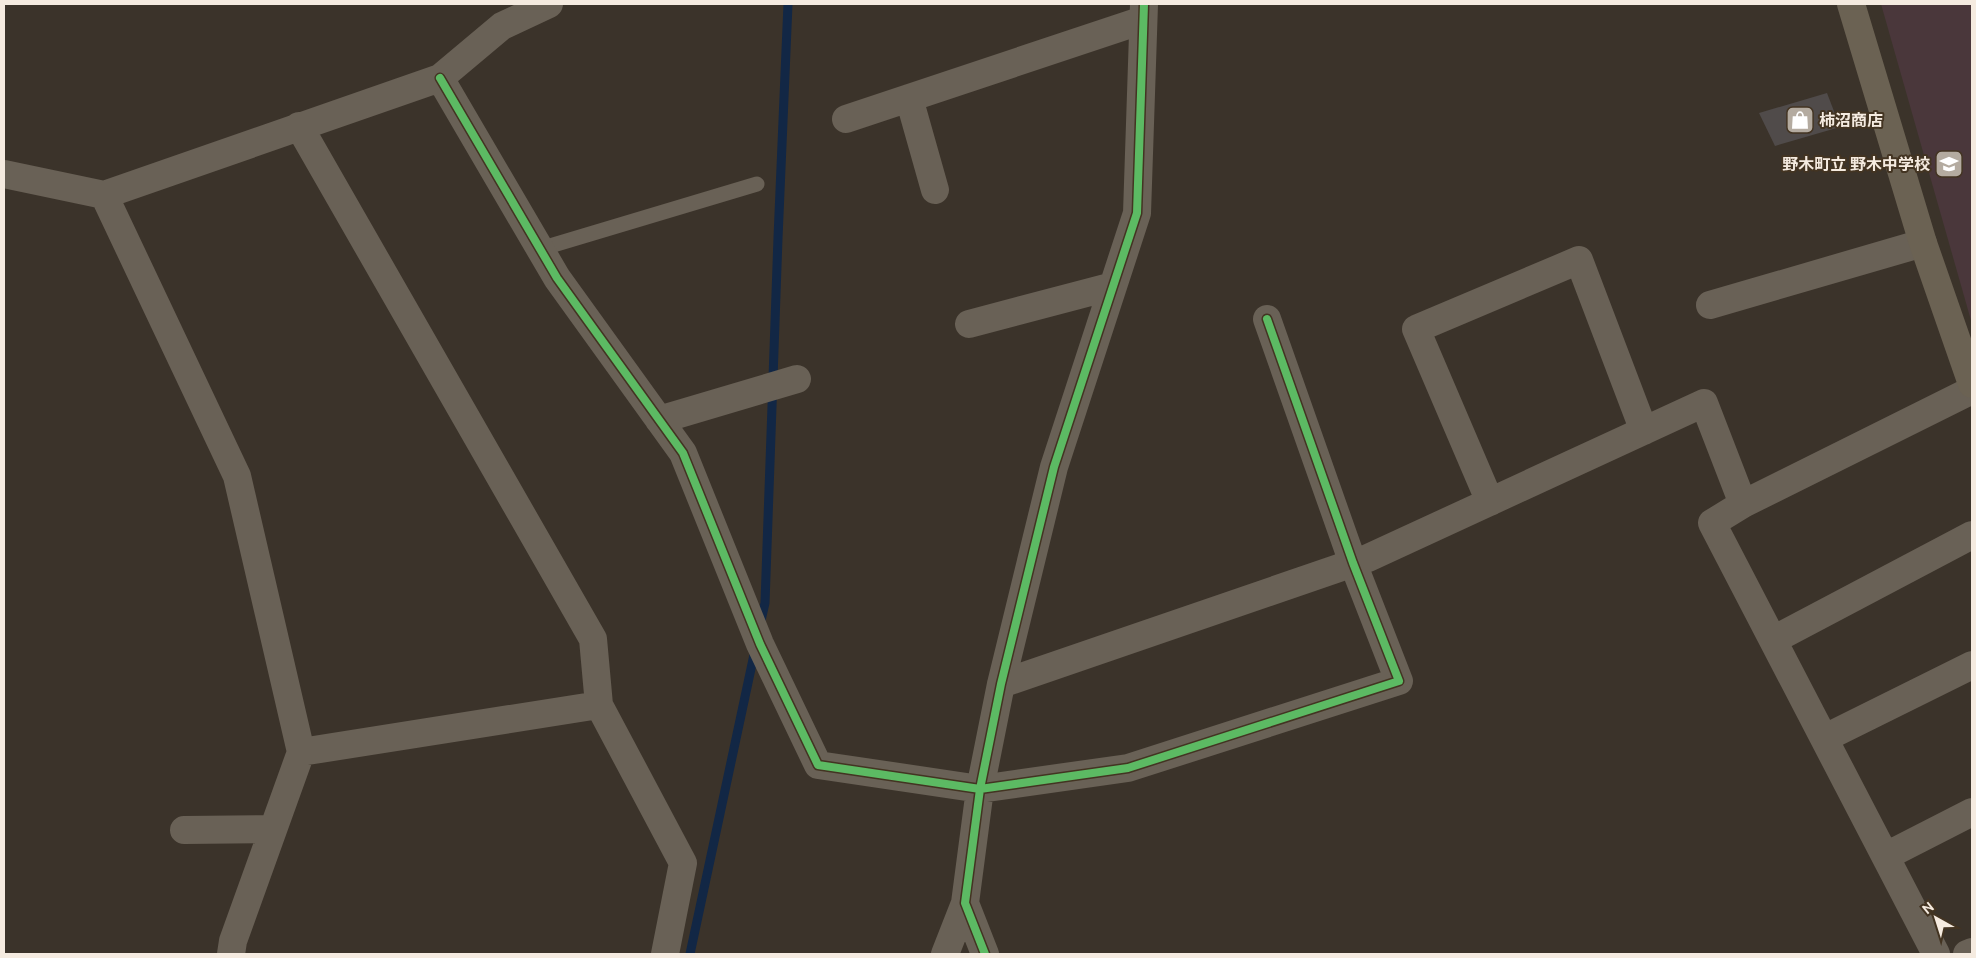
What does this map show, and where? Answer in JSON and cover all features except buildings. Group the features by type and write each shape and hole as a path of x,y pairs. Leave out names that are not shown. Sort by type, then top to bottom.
{"street":[{"path":"4,174 104,195 440,78 502,26 549,4"},
{"path":"1851,4 1923,244 1965,335 1972,384"},
{"path":"846,119 909,98 1144,12 1137,213 1054,467 1001,684 980,789 966,903 945,954"},
{"path":"440,78 557,278 683,453 760,644 818,765 980,789 1128,768 1399,682 1353,563 1267,319"},
{"path":"909,98 935,190"},
{"path":"299,126 593,639 599,706 682,863 665,954"},
{"path":"104,195 238,476 301,752 233,941 231,954"},
{"path":"1710,305 1923,244"},
{"path":"1490,502 1416,329 1579,260 1644,431"},
{"path":"969,324 1113,286"},
{"path":"659,420 798,379"},
{"path":"1936,954 1712,523 1743,504 1972,390"},
{"path":"1001,684 1368,558 1704,403 1743,504"},
{"path":"1774,640 1972,535"},
{"path":"1825,738 1972,665"},
{"path":"301,752 599,706"},
{"path":"1886,856 1972,812"},
{"path":"184,830 273,829"},
{"path":"966,903 985,954"},
{"path":"1967,954 1972,952"}],"lane":[{"path":"540,249 758,184"}],"shaded area":[{"name":"野木町立 野木中学校","path":"1881,4 1972,4 1972,324"}],"waterway":[{"path":"760,625 765,603 788,4"},
{"path":"690,954 755,650"}],"cycle path":[{"path":"985,954 965,903 980,789 1001,684 1054,467 1137,213 1144,4"},
{"path":"440,78 557,278 683,453 760,644 818,765 980,789 1128,768 1399,681 1353,563 1267,319"}],"place":[{"name":"柿沼商店","path":"1800,120"},
{"name":"野木町立 野木中学校","path":"1949,164"}]}
